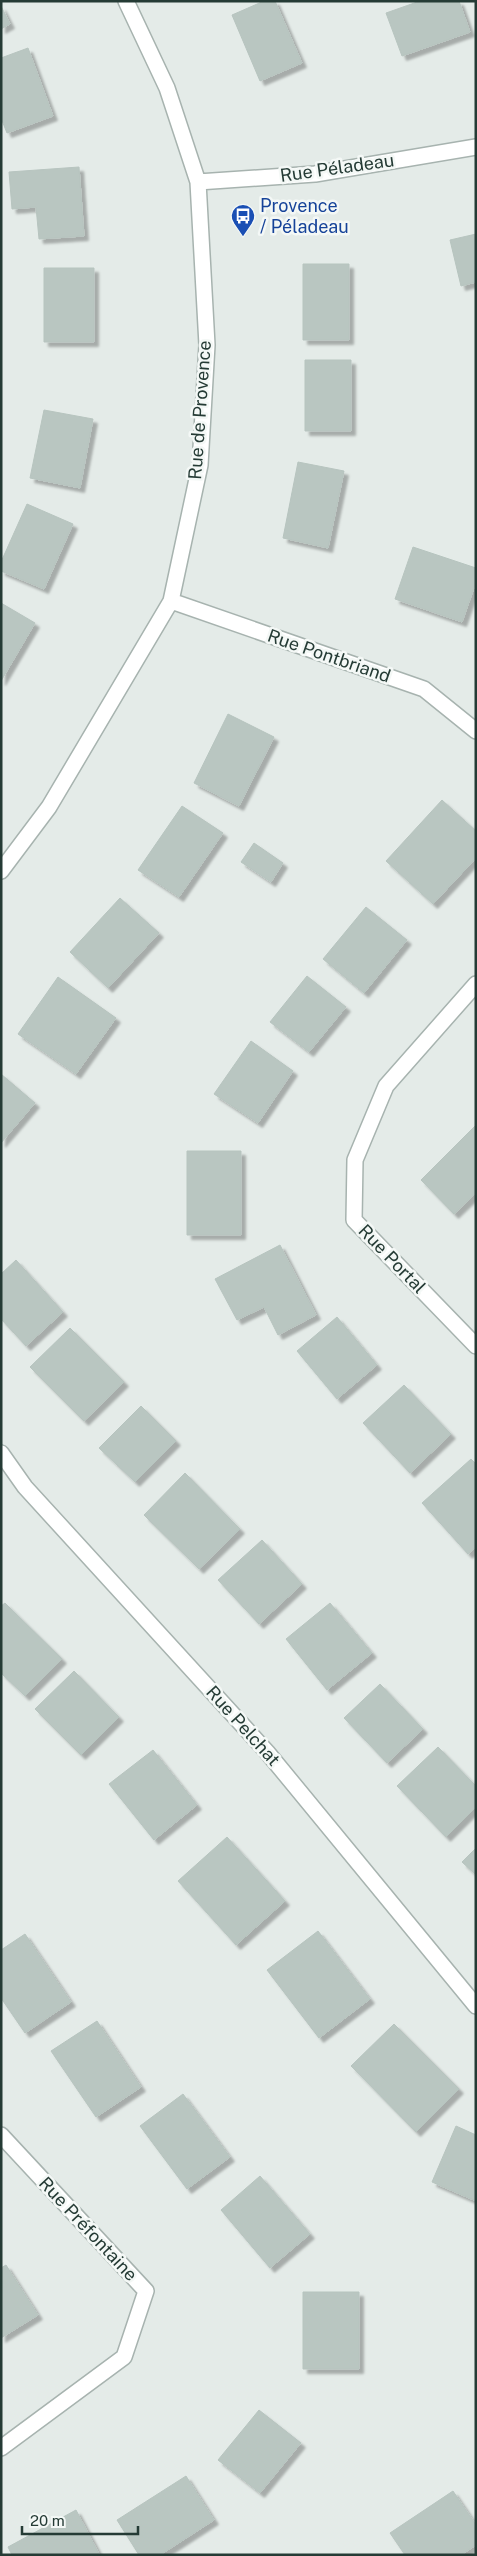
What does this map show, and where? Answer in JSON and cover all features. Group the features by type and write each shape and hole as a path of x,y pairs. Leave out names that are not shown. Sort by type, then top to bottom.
{"street":[{"name":"Rue de Provence","path":"1,871 49,807 171,601 200,465 207,345 198,182 167,88 126,1"},
{"name":"Rue Péladeau","path":"198,182 316,174 476,147"},
{"name":"Rue Pontbriand","path":"171,601 424,689 476,731"},
{"name":"Rue Portal","path":"476,984 386,1086 355,1160 354,1220 476,1346"},
{"name":"Rue Pelchat","path":"1,1453 25,1487 267,1752 476,2006"},
{"name":"Rue Préfontaine","path":"1,2135 146,2291 124,2357 1,2448"}],"building":[{"path":"264,1 275,1 302,63 260,81 232,15"},
{"path":"420,1 459,1 470,32 402,56 386,13"},
{"path":"1,6 10,24 1,29"},
{"path":"28,48 53,116 7,133 1,118 1,58"},
{"path":"79,167 84,236 39,239 36,207 12,209 9,172"},
{"path":"476,234 476,282 461,286 450,240"},
{"path":"303,264 349,264 349,340 303,340"},
{"path":"44,268 94,268 94,342 44,342"},
{"path":"305,360 351,360 351,431 305,431"},
{"path":"44,410 93,419 80,488 30,478"},
{"path":"298,462 344,471 328,548 283,538"},
{"path":"27,504 73,524 44,589 1,571 1,562"},
{"path":"413,547 476,568 476,582 462,622 395,599"},
{"path":"1,603 35,623 1,681"},
{"path":"228,714 274,737 239,806 194,783"},
{"path":"442,800 476,831 476,858 433,904 386,861"},
{"path":"182,806 223,833 179,897 138,870"},
{"path":"254,843 283,863 271,882 241,862"},
{"path":"120,898 159,933 108,988 70,952"},
{"path":"366,907 407,940 364,993 323,959"},
{"path":"307,976 346,1007 309,1052 270,1022"},
{"path":"58,977 116,1018 76,1074 18,1034"},
{"path":"251,1041 293,1071 258,1123 214,1094"},
{"path":"1,1074 35,1103 1,1143"},
{"path":"476,1125 476,1193 454,1214 421,1180"},
{"path":"187,1151 241,1151 241,1235 187,1235"},
{"path":"280,1245 316,1315 278,1335 264,1307 237,1320 215,1279"},
{"path":"16,1260 63,1312 26,1346 1,1319 1,1274"},
{"path":"337,1317 377,1365 337,1399 297,1351"},
{"path":"70,1328 124,1382 84,1421 30,1367"},
{"path":"404,1385 451,1434 410,1473 363,1423"},
{"path":"141,1406 176,1441 135,1482 99,1448"},
{"path":"471,1459 476,1464 476,1547 468,1554 422,1503"},
{"path":"185,1473 240,1529 199,1569 144,1515"},
{"path":"262,1540 302,1584 259,1624 218,1580"},
{"path":"5,1603 62,1659 25,1696 1,1673 1,1606"},
{"path":"330,1603 372,1653 327,1690 286,1639"},
{"path":"74,1671 119,1717 81,1755 35,1709"},
{"path":"380,1684 423,1729 387,1763 344,1718"},
{"path":"438,1747 476,1786 476,1807 446,1837 397,1786"},
{"path":"153,1750 197,1805 154,1840 109,1784"},
{"path":"227,1837 285,1901 236,1945 178,1881"},
{"path":"476,1848 476,1875 462,1862"},
{"path":"318,1931 370,1999 319,2038 267,1970"},
{"path":"25,1934 71,2002 25,2033 1,1998 1,1950"},
{"path":"97,2021 141,2087 96,2117 51,2051"},
{"path":"394,2024 459,2089 416,2132 351,2066"},
{"path":"183,2094 230,2157 187,2189 140,2126"},
{"path":"456,2126 476,2135 476,2201 432,2182"},
{"path":"260,2176 310,2234 270,2268 221,2210"},
{"path":"6,2265 38,2315 1,2338 1,2268"},
{"path":"303,2292 359,2292 359,2369 303,2369"},
{"path":"259,2410 301,2443 260,2493 218,2460"},
{"path":"186,2476 214,2520 160,2555 139,2555 117,2520"},
{"path":"453,2491 476,2525 476,2545 461,2555 405,2555 390,2533"},
{"path":"76,2510 99,2554 12,2555 8,2547"}],"place":[{"name":"Provence / Péladeau","path":"243,237"}]}
